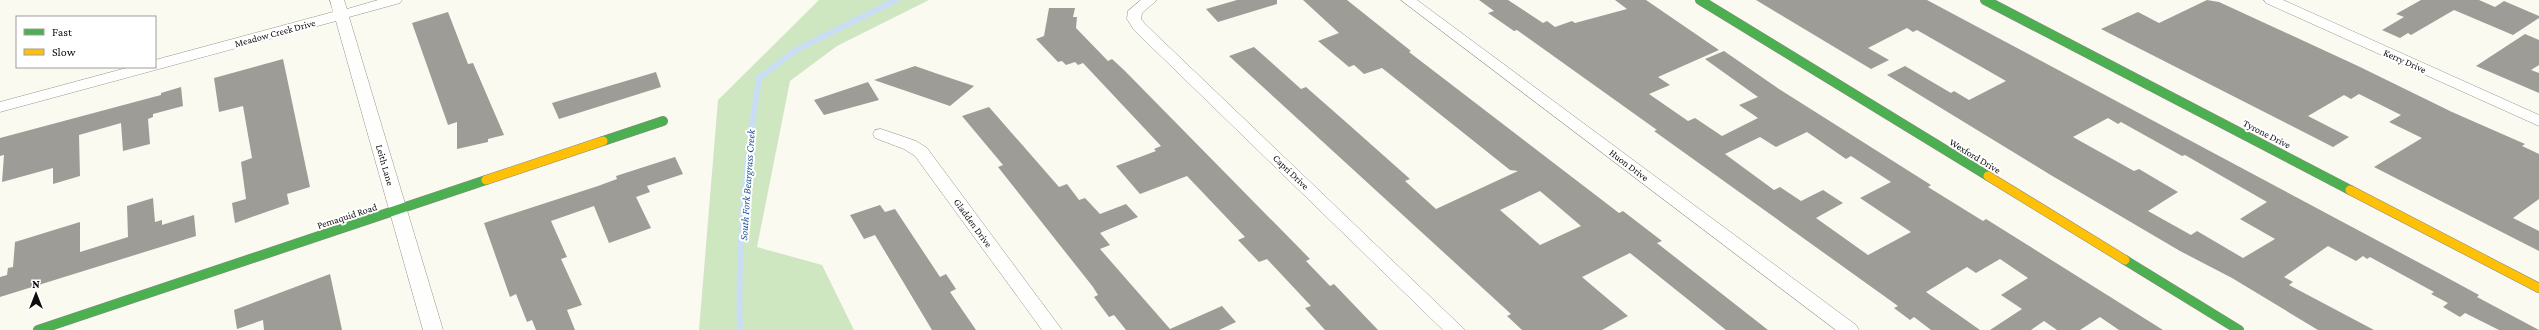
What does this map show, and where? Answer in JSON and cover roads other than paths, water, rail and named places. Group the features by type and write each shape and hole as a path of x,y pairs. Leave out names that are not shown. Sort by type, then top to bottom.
{"street":[{"name":"Meadow Creek Drive","path":"156,65 340,7 395,0"},
{"name":"Capri Drive","path":"1150,0 1135,10 1134,19 1139,27 1455,330"},
{"name":"Huon Drive","path":"1408,0 1849,330"},
{"name":"Wexford Drive","path":"1700,0 2239,330"},
{"name":"Tyrone Drive","path":"1985,0 2539,288"},
{"name":"Kerry Drive","path":"2271,0 2539,121"},
{"name":"Leith Lane","path":"340,7 433,330"},
{"path":"0,107 144,68"},
{"name":"Pemaquid Road","path":"38,330 663,121"},
{"name":"Gladden Drive","path":"881,134 910,145 921,152 1052,330"}],"waterway":[{"name":"South Fork Beargrass Creek","path":"740,330 739,298 741,235 746,172 759,78 796,50 896,0"}]}
